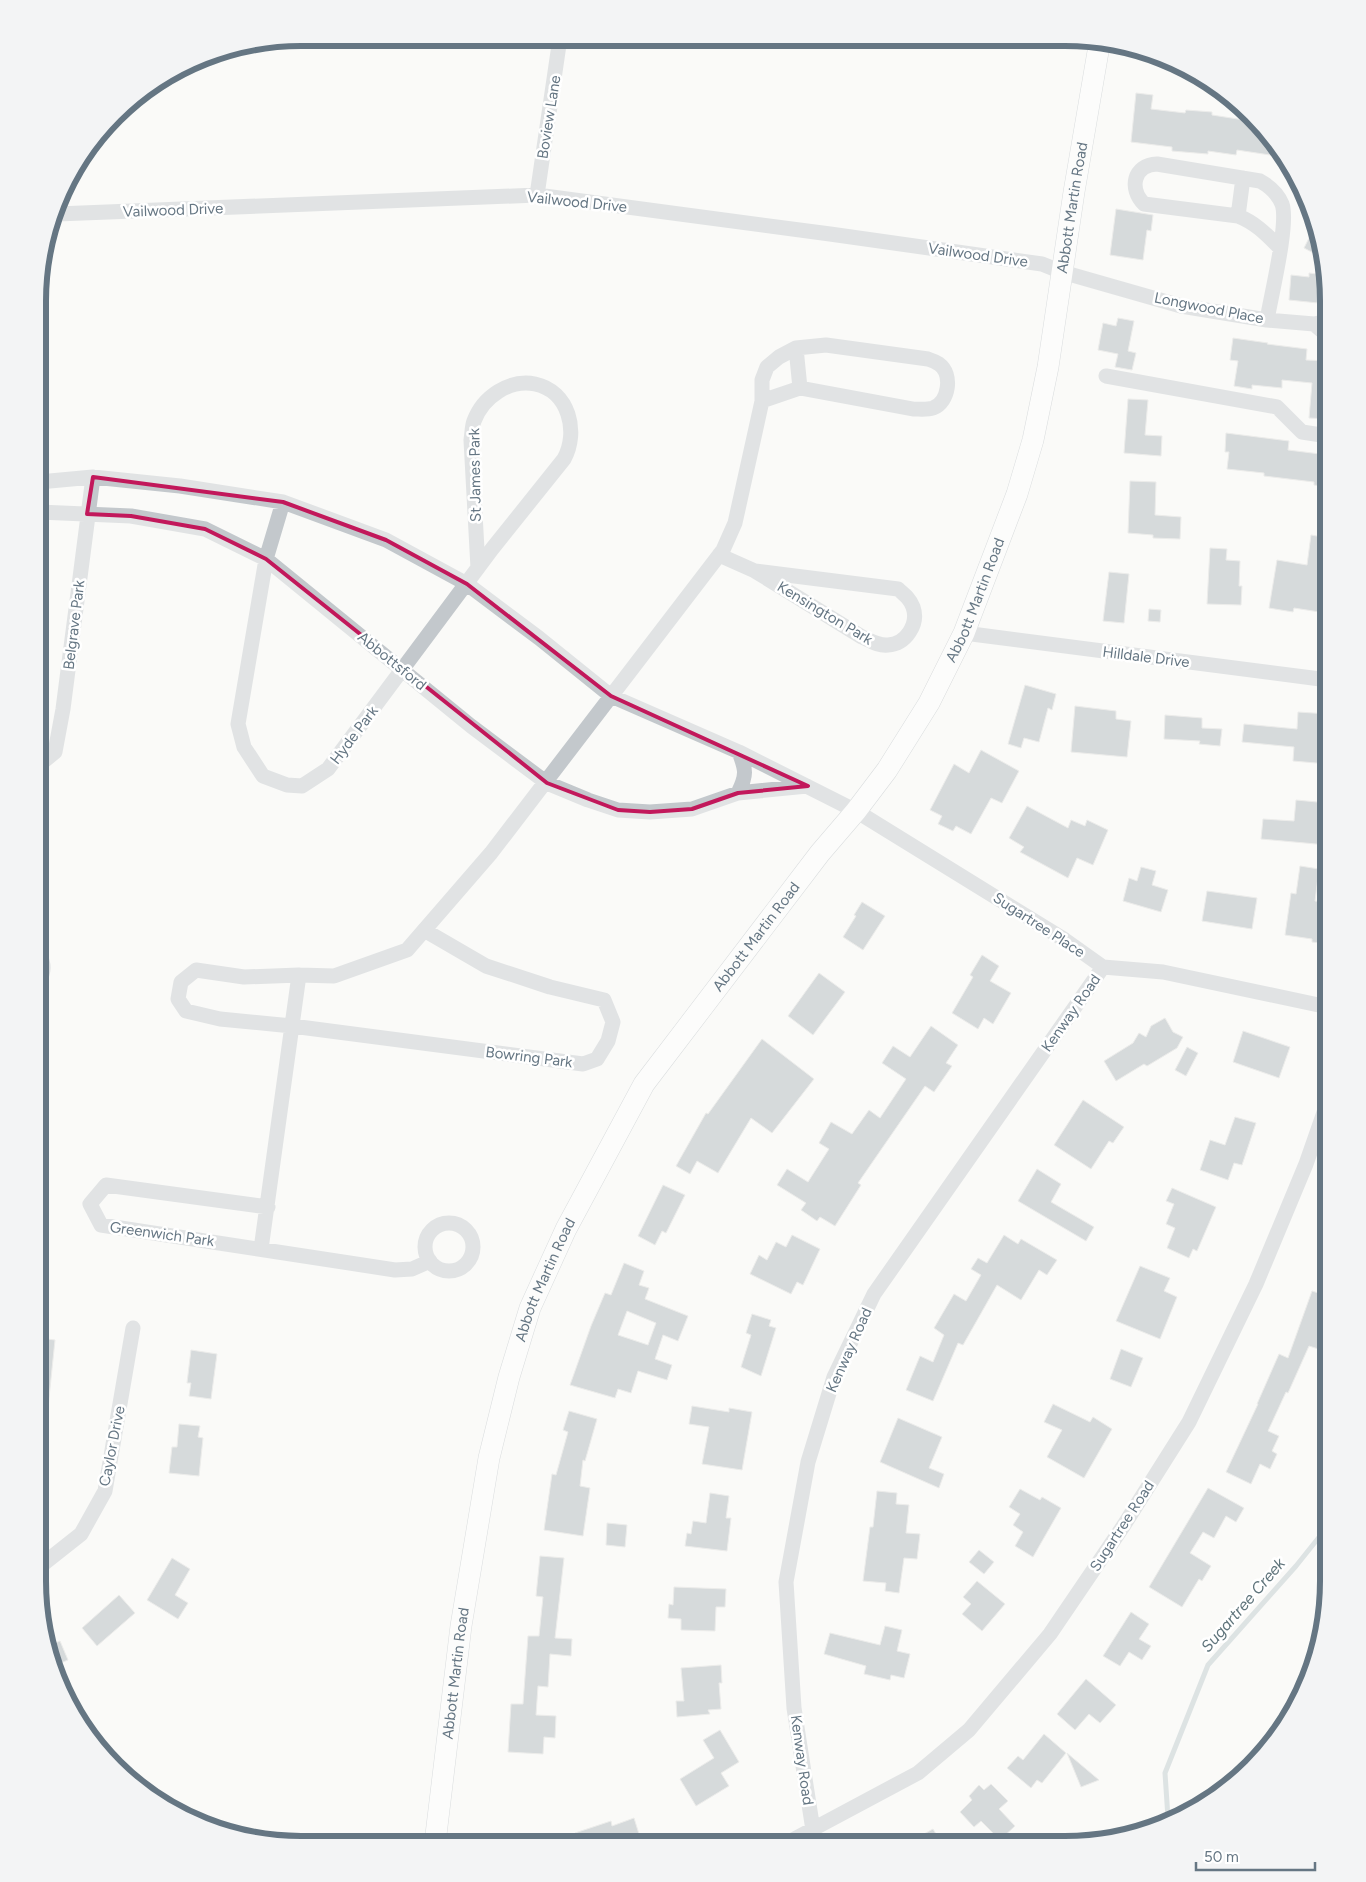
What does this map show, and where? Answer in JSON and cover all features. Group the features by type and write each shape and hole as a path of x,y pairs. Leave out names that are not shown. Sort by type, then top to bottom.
{"main road":[{"name":"Abbott Martin Road","path":"435,1836 461,1626 489,1458 509,1377 530,1308 566,1229 644,1084 820,853 856,811 887,770 929,703 964,633 1007,520 1033,440 1048,367 1099,48"}],"street":[{"name":"Boview Lane","path":"537,196 559,46"},
{"path":"1267,320 1284,228 1282,203 1268,186 1260,181 1149,164 1138,173 1136,193 1144,204 1238,216 1249,220 1280,248"},
{"path":"1238,216 1243,178"},
{"name":"Vailwood Drive","path":"62,214 537,196 1042,264 1062,272"},
{"name":"Longwood Place","path":"1062,272 1181,306 1267,320 1320,322"},
{"path":"611,696 719,555 735,522 762,400 762,380 767,367 779,357 796,348 826,345 928,359 940,364 946,375 948,386 946,398 934,407 924,409 913,409 800,388 762,400"},
{"path":"796,348 800,388"},
{"path":"1106,376 1277,407 1302,432 1320,435"},
{"name":"St James Park","path":"466,584 564,459 570,448 572,437 571,422 566,410 552,393 535,384 510,386 487,398 473,422 471,440 478,568"},
{"path":"46,481 92,477 180,486 282,502 386,540 466,584 539,638 611,696 739,752 856,811"},
{"name":"Belgrave Park","path":"46,759 55,752 60,726 92,477"},
{"name":"Hyde Park","path":"282,502 266,559 238,724 244,747 263,776 287,785 302,786 328,769 466,584"},
{"name":"Abbottsford","path":"46,512 131,516 205,529 266,559 471,726 547,783 588,800 618,810 650,812 692,809 738,793 808,786"},
{"name":"Kensington Park","path":"719,555 755,571 862,637 877,644 890,645 905,640 914,624 914,610 908,598 898,589 755,571"},
{"name":"Hilldale Drive","path":"964,633 1320,679"},
{"name":"Bowring Park","path":"424,930 486,966 550,987 604,1000 613,1022 608,1042 597,1059 583,1064 292,1026 220,1019 186,1011 178,999 181,982 196,970 244,977 334,976 407,950 424,930 491,854 547,783 611,696"},
{"path":"738,793 744,782 746,769 739,752"},
{"name":"Sugartree Place","path":"856,811 1065,940 1103,967"},
{"path":"1103,967 1162,972 1320,1005"},
{"name":"Kenway Road","path":"812,1830 794,1708 786,1582 808,1462 834,1377 874,1294 1103,967"},
{"path":"261,1249 299,975"},
{"name":"Sugartree Road","path":"800,1836 918,1773 969,1730 1050,1634 1124,1525 1190,1422 1256,1284 1306,1164 1320,1125"},
{"name":"Greenwich Park","path":"268,1207 106,1185 90,1204 101,1225 394,1270 412,1269 430,1261"},
{"name":"Caylor Drive","path":"46,1562 81,1534 105,1491 133,1328"}],"highlighted area":[{"path":"93,477 283,502 386,540 467,584 611,696 808,786 738,793 692,809 650,812 618,810 547,783 266,559 205,529 131,516 87,514"}],"shaded area":[{"path":"1269,1728 1272,1729 1267,1736"}],"building":[{"path":"1136,93 1153,95 1151,109 1185,113 1186,110 1212,112 1212,115 1244,120 1274,156 1237,150 1236,155 1208,151 1208,154 1172,151 1172,147 1131,142"},
{"path":"1116,209 1153,215 1151,231 1147,230 1143,260 1110,255"},
{"path":"1311,234 1316,254 1304,248"},
{"path":"1309,273 1318,274 1320,303 1289,300 1291,275 1309,277"},
{"path":"1118,318 1134,321 1128,351 1136,353 1132,370 1115,367 1118,354 1098,350 1103,323 1116,326"},
{"path":"1233,338 1307,349 1306,360 1320,361 1320,419 1309,418 1312,383 1282,380 1282,388 1252,385 1252,389 1234,386 1238,361 1230,360"},
{"path":"1128,399 1148,400 1145,435 1162,436 1161,456 1124,453"},
{"path":"1226,433 1289,441 1288,450 1320,454 1320,486 1314,485 1314,482 1264,476 1264,473 1227,469 1229,452 1225,452"},
{"path":"1130,481 1156,482 1155,515 1181,517 1180,539 1153,538 1153,535 1128,533"},
{"path":"1311,535 1320,537 1320,612 1294,608 1293,612 1269,608 1277,560 1307,565"},
{"path":"1210,548 1227,549 1226,560 1240,561 1239,586 1242,586 1241,605 1207,604"},
{"path":"1109,572 1129,574 1124,623 1103,621"},
{"path":"1149,609 1161,610 1160,622 1148,621"},
{"path":"1025,685 1056,694 1052,710 1048,708 1039,742 1024,738 1021,748 1008,744"},
{"path":"1075,706 1116,711 1116,719 1131,721 1127,757 1071,752"},
{"path":"1298,712 1320,713 1320,763 1293,761 1294,747 1242,742 1244,724 1297,729"},
{"path":"1165,715 1202,718 1202,728 1222,729 1220,746 1199,744 1200,741 1164,739"},
{"path":"981,750 1019,771 1002,803 991,798 971,834 956,826 953,831 938,824 942,816 930,810 954,764 969,773"},
{"path":"1296,800 1320,802 1320,844 1261,839 1263,819 1294,821"},
{"path":"1027,806 1068,828 1071,820 1085,826 1087,820 1108,830 1093,865 1077,858 1068,878 1020,852 1024,847 1009,838"},
{"path":"1300,866 1319,869 1315,901 1320,902 1320,943 1312,942 1312,939 1285,935 1291,893 1296,894"},
{"path":"1141,867 1156,871 1152,885 1168,890 1161,912 1123,901 1129,878 1137,881"},
{"path":"1207,891 1257,898 1252,929 1202,921"},
{"path":"862,902 885,916 863,950 843,937"},
{"path":"982,955 999,966 990,981 1011,993 993,1024 984,1018 978,1029 952,1013 973,977 970,975"},
{"path":"819,973 845,992 813,1035 788,1016"},
{"path":"1165,1018 1173,1032 1183,1037 1177,1048 1147,1066 1144,1064 1116,1081 1104,1061 1133,1043 1139,1033 1146,1037 1151,1026"},
{"path":"931,1026 958,1045 946,1063 952,1066 934,1092 925,1086 858,1183 861,1185 835,1226 820,1217 817,1221 801,1210 806,1203 777,1185 787,1169 808,1182 829,1149 819,1143 831,1122 852,1134 869,1110 880,1118 906,1079 882,1063 893,1046 910,1057"},
{"path":"1243,1031 1290,1047 1279,1078 1233,1062"},
{"path":"762,1039 814,1079 772,1133 751,1118 718,1173 697,1161 690,1174 676,1166 706,1113 708,1114"},
{"path":"1187,1047 1198,1053 1186,1076 1175,1070"},
{"path":"1083,1100 1124,1127 1113,1143 1109,1141 1091,1169 1054,1145"},
{"path":"1235,1117 1256,1123 1242,1165 1234,1163 1228,1180 1200,1170 1210,1140 1225,1145"},
{"path":"1037,1169 1061,1184 1051,1202 1094,1227 1086,1241 1018,1201"},
{"path":"663,1185 685,1195 666,1233 662,1231 655,1245 638,1236"},
{"path":"1172,1188 1216,1207 1197,1251 1193,1249 1189,1258 1167,1248 1175,1228 1166,1224 1174,1204 1166,1201"},
{"path":"792,1235 820,1249 803,1285 797,1282 791,1294 750,1274 759,1255 767,1260 776,1242 786,1247"},
{"path":"1004,1235 1018,1244 1021,1239 1057,1260 1047,1275 1039,1270 1021,1300 997,1285 963,1345 958,1343 933,1401 906,1390 920,1356 933,1362 944,1335 934,1328 954,1294 966,1301 981,1275 971,1269 978,1258 987,1263"},
{"path":"624,1263 644,1271 639,1285 649,1288 645,1299 688,1316 678,1341 663,1335 655,1359 672,1365 667,1380 638,1371 631,1393 618,1389 615,1398 570,1385 605,1293 611,1295","holes":["627,1311 656,1323 648,1345 618,1335"]},
{"path":"1140,1266 1170,1278 1164,1291 1177,1297 1160,1339 1116,1321"},
{"path":"1312,1291 1320,1294 1320,1349 1309,1346 1288,1393 1286,1392 1268,1431 1279,1436 1272,1451 1277,1454 1270,1469 1260,1464 1251,1484 1226,1472 1279,1354 1288,1358"},
{"path":"752,1314 771,1320 769,1326 776,1328 761,1376 741,1367 751,1335 746,1333"},
{"path":"46,1339 55,1340 46,1417"},
{"path":"1121,1349 1143,1358 1131,1387 1110,1379"},
{"path":"191,1350 217,1354 211,1399 189,1396 191,1383 187,1383"},
{"path":"1053,1404 1090,1422 1093,1417 1112,1429 1084,1478 1047,1457 1062,1430 1044,1422"},
{"path":"692,1406 729,1412 729,1408 752,1412 742,1470 702,1464 709,1427 689,1424"},
{"path":"569,1411 597,1419 585,1461 583,1460 580,1486 590,1488 583,1536 544,1530 552,1474 556,1475 568,1432 563,1430"},
{"path":"898,1418 942,1437 929,1468 944,1474 939,1488 880,1462"},
{"path":"179,1424 200,1426 198,1437 203,1438 199,1476 169,1473 172,1447 177,1447"},
{"path":"1208,1488 1244,1508 1236,1522 1226,1516 1214,1538 1203,1532 1190,1553 1211,1566 1202,1581 1199,1579 1182,1607 1149,1587"},
{"path":"1020,1489 1040,1500 1042,1497 1061,1508 1033,1557 1015,1546 1023,1532 1013,1525 1020,1514 1009,1507"},
{"path":"877,1491 897,1493 896,1504 909,1505 906,1533 920,1534 917,1559 904,1558 899,1593 885,1591 886,1583 863,1581 870,1527 873,1527"},
{"path":"710,1493 729,1496 726,1518 731,1518 727,1551 685,1546 687,1533 691,1534 693,1521 706,1523"},
{"path":"607,1523 627,1525 625,1547 606,1545"},
{"path":"979,1550 994,1562 984,1574 969,1562"},
{"path":"540,1556 564,1558 555,1638 572,1639 571,1656 550,1654 548,1687 538,1686 536,1715 556,1716 555,1738 544,1737 543,1754 508,1752 511,1704 523,1704 528,1636 539,1636 543,1597 536,1596"},
{"path":"172,1558 190,1569 175,1595 188,1603 178,1619 147,1600"},
{"path":"977,1581 1005,1604 982,1631 962,1614 971,1604 963,1597"},
{"path":"674,1587 726,1589 725,1607 716,1607 715,1631 681,1630 681,1619 668,1618 669,1604 673,1605"},
{"path":"119,1595 135,1613 97,1646 82,1628"},
{"path":"1131,1612 1149,1624 1139,1639 1151,1646 1142,1660 1129,1652 1120,1666 1103,1656"},
{"path":"885,1626 902,1630 897,1651 910,1654 904,1678 891,1675 890,1680 864,1674 866,1666 824,1654 830,1633 880,1645"},
{"path":"60,1641 68,1660 60,1663 54,1644"},
{"path":"721,1665 722,1683 719,1683 721,1709 708,1710 710,1714 677,1717 676,1701 684,1701 681,1668"},
{"path":"1086,1679 1116,1705 1100,1723 1089,1714 1075,1730 1057,1714"},
{"path":"720,1730 739,1762 721,1773 729,1786 696,1806 680,1779 714,1758 703,1740"},
{"path":"1044,1734 1066,1753 1042,1783 1037,1780 1031,1788 1007,1768 1018,1756 1023,1760"},
{"path":"1067,1753 1099,1780 1081,1787"},
{"path":"991,1784 1008,1801 999,1809 1015,1826 1004,1836 996,1836 981,1821 974,1827 960,1812 972,1800 969,1796 979,1785 984,1790"},
{"path":"634,1818 639,1834 633,1836 576,1836 575,1833 611,1821 612,1826"},
{"path":"933,1829 937,1836 920,1836"}],"waterway":[{"name":"Sugartree Creek","path":"1168,1814 1165,1773 1208,1665 1296,1566 1320,1536"}]}
